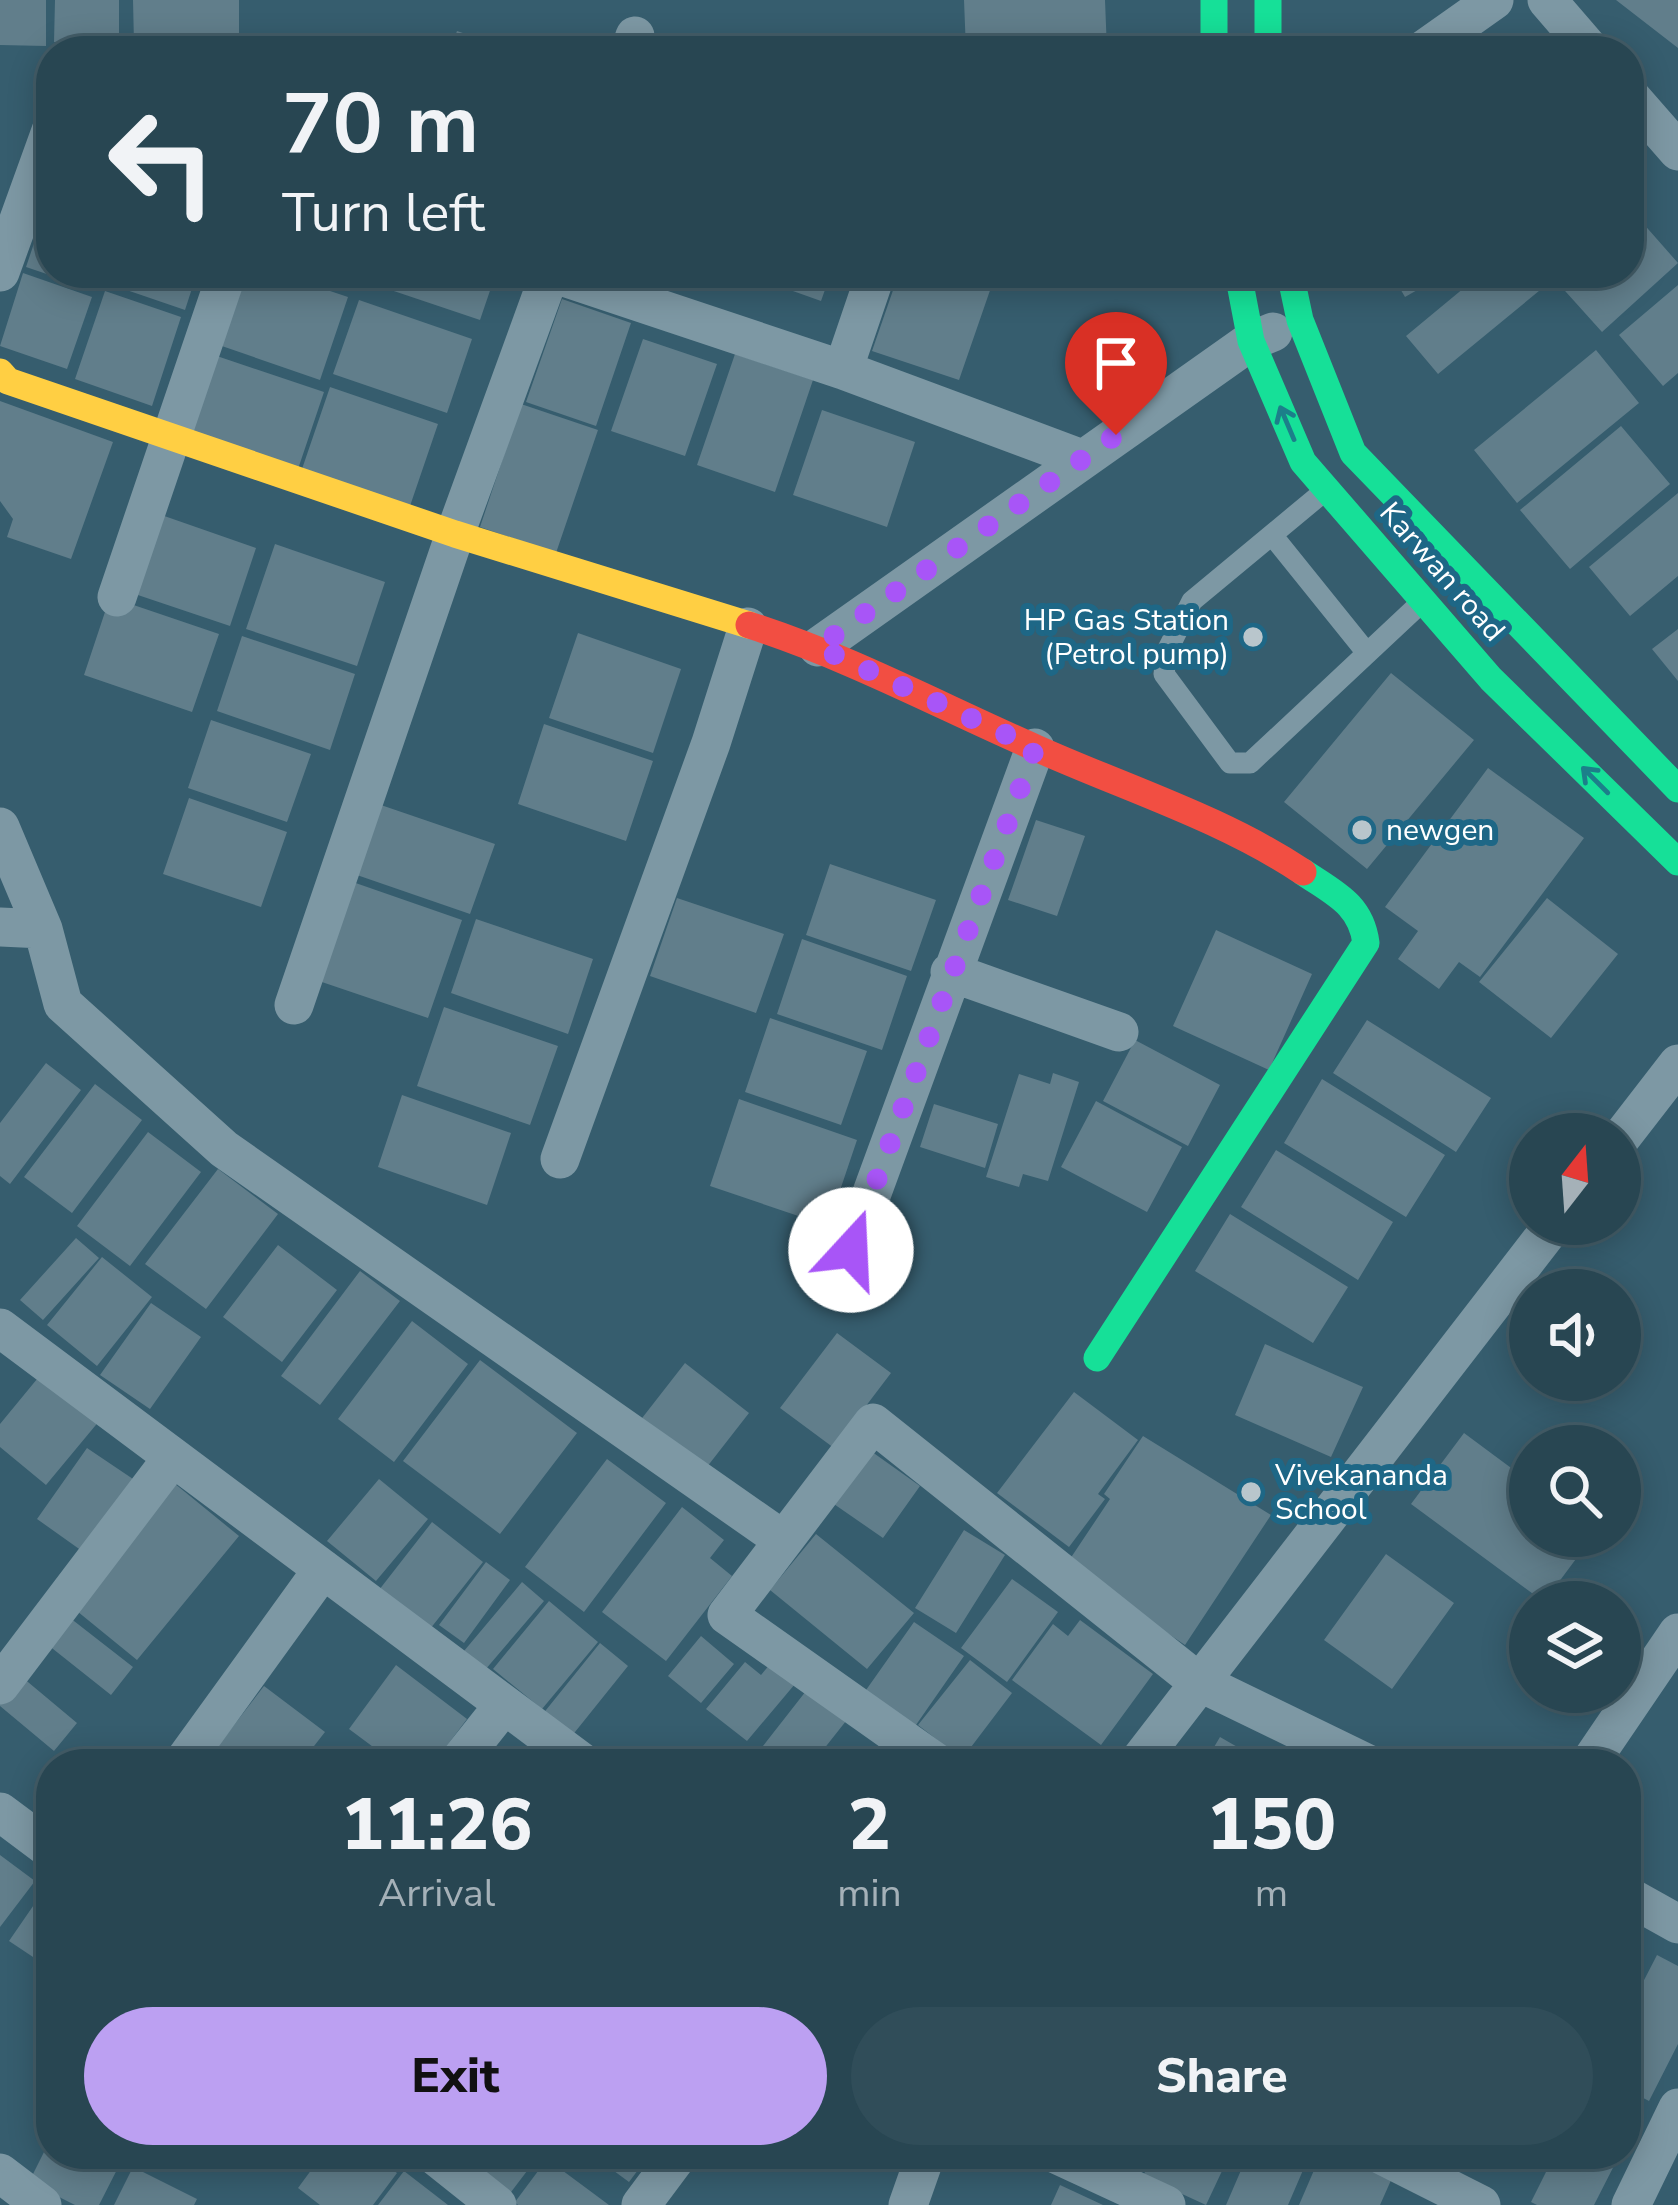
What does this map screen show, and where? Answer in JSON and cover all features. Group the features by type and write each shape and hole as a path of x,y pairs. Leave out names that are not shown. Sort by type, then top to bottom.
{"street":[{"path":"1214,0 1214,36"},
{"path":"1268,0 1268,36"},
{"path":"1443,36 1494,0"},
{"path":"1547,0 1578,36"},
{"path":"1644,112 1678,151"},
{"path":"0,272 36,172"},
{"path":"117,597 221,288"},
{"path":"294,1005 454,534 546,288"},
{"path":"597,288 843,370 1082,459"},
{"path":"843,370 871,288"},
{"name":"Karwan road","path":"1241,288 1251,341 1303,462 1491,679 1678,862"},
{"name":"Karwan road","path":"1293,288 1300,320 1353,453 1678,789"},
{"path":"818,647 1251,341 1300,320"},
{"path":"0,372 8,381 454,534 818,647 1035,748 1211,822 1280,856 1353,906 1363,921 1366,944 1097,1358"},
{"path":"560,1159 711,743 748,627"},
{"path":"851,1250 1035,748"},
{"path":"0,826 43,929 63,1004 224,1149 784,1540"},
{"path":"0,927 43,929"},
{"path":"950,972 1119,1032"},
{"path":"1640,1113 1678,1064"},
{"path":"1148,1749 1538,1245"},
{"path":"0,1328 564,1749"},
{"path":"917,1749 727,1615 873,1423 1197,1681 1337,1749"},
{"path":"0,1685 173,1457"},
{"path":"193,1749 323,1568"},
{"path":"1599,1749 1678,1633"},
{"path":"469,1749 504,1705"},
{"path":"0,1813 36,1839"},
{"path":"1641,1903 1678,1924"},
{"path":"1631,2205 1678,2108"},
{"path":"452,2169 497,2205"},
{"path":"640,2205 668,2169"},
{"path":"908,2205 921,2169"},
{"path":"1088,2169 1166,2205"},
{"path":"1410,2169 1481,2205"},
{"path":"0,2173 42,2205"}],"lane":[{"path":"1327,489 1192,601 1167,651 1164,674 1230,763 1250,763 1424,601"},
{"path":"1272,536 1367,653"}],"building":[{"path":"0,0 46,0 46,36 36,36 36,46 0,45"},
{"path":"55,0 119,0 119,36 54,36"},
{"path":"133,0 239,0 239,36 134,36"},
{"path":"964,0 1105,0 1106,36 965,36"},
{"path":"1616,0 1678,0 1678,48"},
{"path":"1644,224 1678,263 1602,332 1562,288 1644,288"},
{"path":"36,237 36,270 26,267"},
{"path":"23,273 36,278 36,288 66,288 92,297 67,369 0,346"},
{"path":"1678,285 1678,373 1663,386 1619,335"},
{"path":"121,288 192,288 185,310"},
{"path":"235,288 321,288 348,297 320,380 216,344"},
{"path":"385,288 491,288 480,320"},
{"path":"784,288 826,288 821,301"},
{"path":"894,288 991,288 959,380 872,351"},
{"path":"1400,288 1421,288 1405,297"},
{"path":"1464,288 1543,288 1438,374 1406,336"},
{"path":"105,291 181,317 152,406 75,379"},
{"path":"562,299 631,323 596,426 526,402"},
{"path":"359,300 472,339 447,413 333,374"},
{"path":"643,339 717,364 685,456 611,431"},
{"path":"1596,350 1639,403 1517,503 1474,450"},
{"path":"208,353 324,392 297,472 180,432"},
{"path":"735,354 813,380 775,492 697,465"},
{"path":"330,387 438,424 410,506 302,469"},
{"path":"0,401 113,442 71,559 7,537 13,519 0,501"},
{"path":"521,404 598,430 556,553 480,527"},
{"path":"822,410 915,442 887,527 793,495"},
{"path":"1621,426 1670,484 1570,569 1520,510"},
{"path":"1678,493 1678,576 1630,616 1589,567"},
{"path":"150,511 256,548 230,626 123,590"},
{"path":"275,544 385,582 357,666 246,629"},
{"path":"110,597 219,634 192,712 84,675"},
{"path":"1678,629 1678,681 1652,649"},
{"path":"578,633 681,669 653,753 549,718"},
{"path":"242,636 355,674 330,750 217,711"},
{"name":"newgen","path":"1391,673 1474,740 1367,869 1284,802"},
{"path":"211,720 311,754 287,822 188,788"},
{"path":"544,724 653,761 626,841 518,804"},
{"path":"1488,768 1584,838 1480,977 1459,962 1439,989 1398,959 1418,931 1385,907"},
{"path":"189,798 287,832 261,907 163,874"},
{"path":"378,804 495,844 470,914 354,874"},
{"path":"1036,820 1085,836 1057,916 1008,900"},
{"path":"830,864 936,900 911,971 806,935"},
{"path":"347,880 462,920 428,1018 313,979"},
{"path":"677,898 784,934 756,1013 650,976"},
{"path":"1547,898 1618,954 1551,1038 1479,982"},
{"path":"476,919 593,959 568,1034 451,993"},
{"path":"1216,930 1312,974 1269,1070 1173,1026"},
{"path":"802,939 907,976 882,1050 777,1014"},
{"path":"444,1007 558,1046 530,1125 417,1086"},
{"path":"770,1018 867,1051 841,1125 745,1092"},
{"path":"1367,1020 1491,1098 1456,1152 1333,1073"},
{"path":"1135,1040 1220,1085 1188,1146 1103,1101"},
{"path":"46,1063 81,1090 10,1184 0,1176 0,1123"},
{"path":"1053,1073 1079,1082 1048,1181 1023,1174 1019,1187 986,1177 1019,1074 1050,1084"},
{"path":"1322,1079 1445,1155 1406,1217 1284,1143"},
{"path":"95,1084 142,1120 72,1213 24,1177"},
{"path":"402,1095 511,1133 487,1205 378,1167"},
{"path":"739,1099 857,1140 828,1226 710,1186"},
{"path":"1096,1101 1182,1147 1147,1212 1061,1167"},
{"path":"934,1104 998,1124 985,1168 920,1147"},
{"path":"148,1132 201,1172 130,1266 77,1226"},
{"path":"1276,1150 1393,1222 1358,1280 1241,1207"},
{"path":"218,1169 278,1214 206,1309 145,1264"},
{"path":"1230,1214 1348,1287 1313,1343 1195,1271"},
{"path":"76,1238 99,1258 43,1320 20,1300"},
{"path":"278,1245 337,1290 282,1362 223,1317"},
{"path":"102,1257 152,1297 97,1366 47,1325"},
{"path":"360,1271 400,1301 320,1405 281,1376"},
{"path":"151,1303 201,1337 150,1409 100,1375"},
{"path":"412,1321 468,1364 394,1462 338,1419"},
{"path":"837,1333 891,1373 834,1448 780,1408"},
{"path":"1265,1344 1363,1387 1331,1457 1235,1415"},
{"path":"480,1360 577,1433 500,1534 403,1461"},
{"path":"685,1363 749,1413 703,1472 639,1422"},
{"path":"42,1373 100,1420 46,1485 0,1447 0,1424"},
{"path":"1074,1392 1138,1440 1098,1494 1105,1499 1069,1547 997,1493"},
{"path":"1464,1433 1509,1466 1509,1557 1577,1557 1560,1581 1516,1581 1411,1504"},
{"path":"1143,1436 1271,1515 1185,1645 1066,1565 1110,1499 1104,1494"},
{"path":"87,1448 133,1479 82,1551 37,1519"},
{"path":"868,1449 920,1486 883,1538 831,1502"},
{"path":"607,1459 666,1503 584,1612 525,1567"},
{"path":"379,1479 428,1519 376,1581 327,1541"},
{"path":"174,1483 239,1536 137,1660 72,1607"},
{"path":"682,1507 724,1540 710,1558 732,1576 666,1661 602,1612"},
{"path":"432,1522 483,1562 430,1629 379,1590"},
{"path":"964,1530 1005,1555 956,1633 915,1608"},
{"path":"816,1534 914,1613 867,1669 770,1590"},
{"path":"1386,1554 1454,1603 1392,1689 1324,1640"},
{"path":"486,1562 510,1580 464,1643 439,1625"},
{"path":"1012,1579 1058,1612 1007,1682 961,1648"},
{"path":"522,1582 544,1601 485,1670 464,1651"},
{"path":"549,1601 598,1642 542,1709 493,1669"},
{"path":"65,1614 133,1667 111,1695 43,1641"},
{"path":"1080,1620 1153,1674 1101,1745 1012,1680 1053,1624 1068,1636"},
{"path":"914,1622 964,1656 909,1735 859,1700"},
{"path":"701,1636 734,1664 701,1703 668,1676"},
{"path":"600,1643 628,1666 571,1737 542,1715"},
{"path":"970,1660 1012,1693 970,1749 949,1749 918,1725"},
{"path":"745,1662 761,1675 771,1663 795,1684 747,1741 706,1709"},
{"path":"396,1665 467,1719 444,1749 376,1749 349,1729"},
{"path":"16,1672 77,1723 52,1749 0,1706 0,1692"},
{"path":"264,1686 325,1732 312,1749 216,1749"},
{"path":"806,1691 846,1721 824,1749 761,1749"},
{"path":"1220,1737 1241,1749 1213,1749"},
{"path":"0,1855 35,1881 0,1927"},
{"path":"36,1902 36,1959 9,1941"},
{"path":"1657,1955 1678,1966 1678,2044 1649,2101 1641,2097 1641,1986"},
{"path":"36,2168 117,2169 99,2205 75,2205 29,2182"},
{"path":"132,2169 197,2199 194,2205 114,2205"},
{"path":"312,2169 392,2169 397,2173 373,2205 320,2205 298,2188"},
{"path":"472,2169 529,2169 508,2196"},
{"path":"540,2169 560,2169 609,2205 518,2205 515,2202"},
{"path":"611,2169 639,2169 629,2182"},
{"path":"1146,2169 1223,2169 1206,2205 1143,2176"},
{"path":"1242,2169 1304,2169 1288,2205 1226,2205"},
{"path":"1315,2169 1371,2169 1392,2178 1380,2205 1299,2205"},
{"path":"1548,2169 1612,2169 1594,2205 1531,2202"},
{"path":"404,2171 448,2205 378,2205"},
{"path":"1060,2185 1103,2205 1051,2205"}],"traffic: fast":[{"path":"1214,0 1214,36"},
{"path":"1268,0 1268,36"},
{"path":"1241,288 1251,341 1303,462 1491,679 1678,862"},
{"path":"1293,288 1300,320 1353,453 1678,789"},
{"path":"1097,1358 1366,943 1352,909 1303,872"}],"traffic: slow":[{"path":"0,372 8,381 455,534 749,625"}],"traffic: jam":[{"path":"749,625 858,667 1206,820 1303,872"}],"place":[{"name":"HP Gas Station (Petrol pump)","path":"1253,637"},
{"name":"newgen","path":"1362,830"},
{"name":"Vivekananda School","path":"1251,1492"}],"route":[{"path":"851,1250 1035,748 818,647 1116,435"}]}
